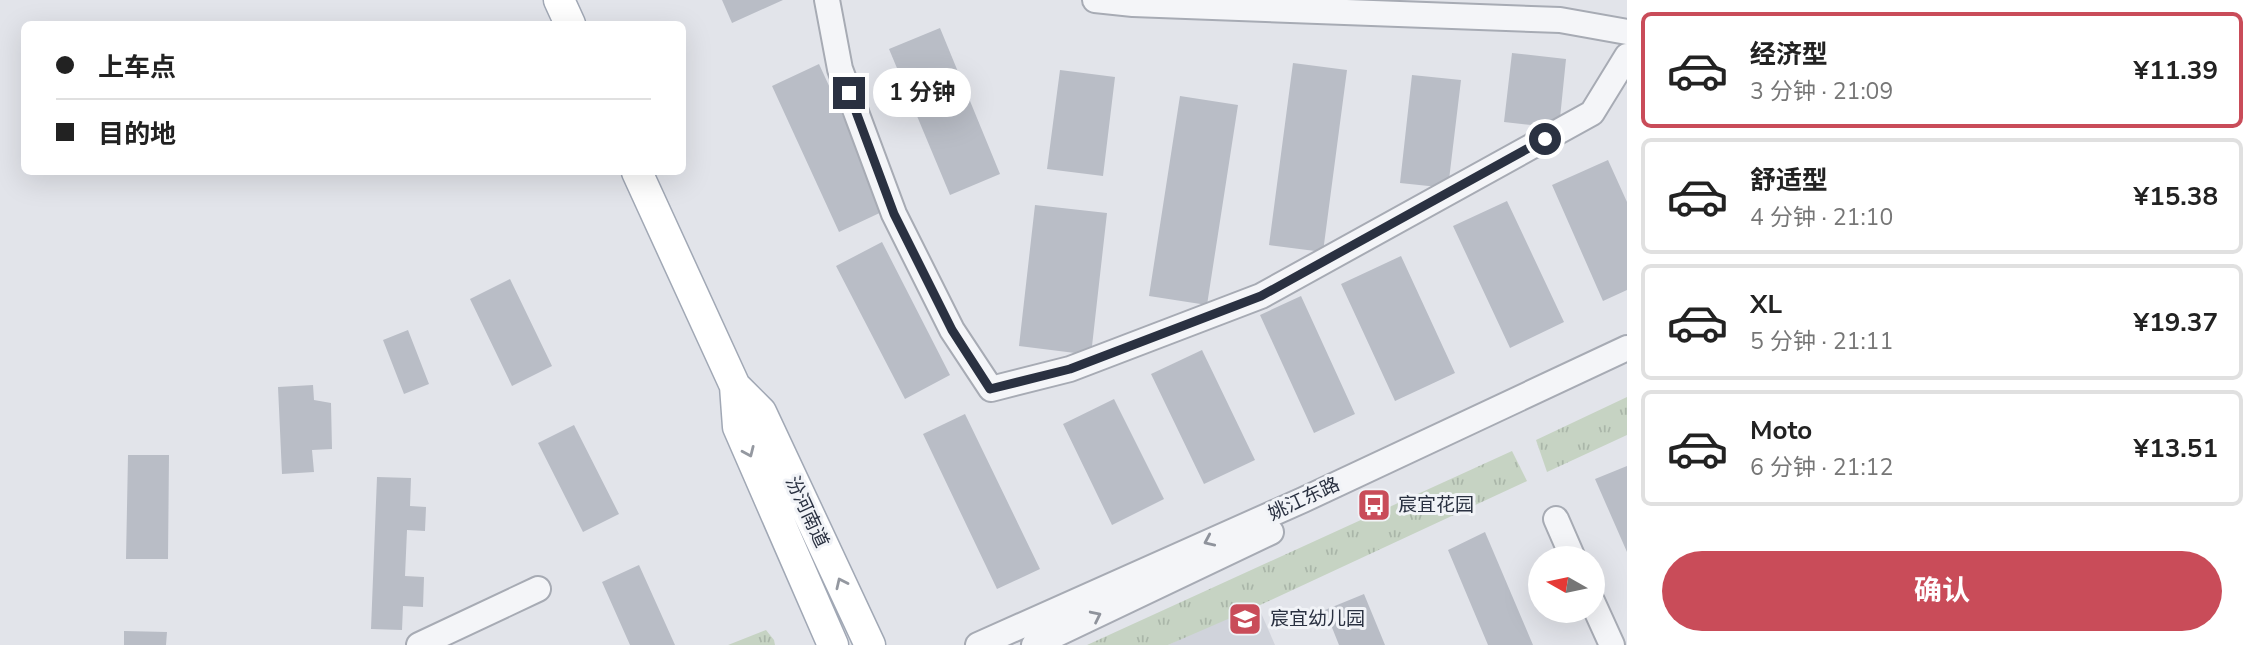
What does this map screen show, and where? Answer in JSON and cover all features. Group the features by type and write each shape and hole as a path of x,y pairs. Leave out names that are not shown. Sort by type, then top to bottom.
{"main road":[{"path":"559,0 569,21"},
{"name":"汾河南道","path":"638,175 735,386 761,412 870,645"},
{"name":"汾河南道","path":"735,386 738,427 833,645"}],"street":[{"path":"827,0 840,69 894,214 952,330 990,389 1070,369 1261,296 1592,113 1627,56"},
{"path":"1095,0 1133,4 1560,20 1627,32"},
{"name":"姚江东路","path":"978,645 1303,500 1627,348"},
{"name":"姚江东路","path":"1034,645 1627,362"},
{"path":"1556,519 1568,546"},
{"path":"419,645 538,589"},
{"path":"1602,623 1612,645"}],"shaded area":[{"name":"宸宜幼儿园","path":"1258,606 1275,645 1168,645 1196,631"}],"green space":[{"path":"1627,397 1627,435 1547,472 1536,440"},
{"path":"1512,451 1527,481 1258,606 1168,645 1087,645"},
{"path":"766,630 775,645 728,645"}],"building":[{"path":"722,0 783,0 732,23"},
{"path":"940,28 1000,174 950,195 889,49"},
{"path":"1512,53 1566,59 1559,128 1504,122"},
{"path":"1293,63 1347,70 1323,252 1269,245"},
{"path":"819,64 886,210 839,232 772,86"},
{"path":"1060,70 1115,77 1103,176 1047,169"},
{"path":"1412,75 1461,80 1448,188 1400,183"},
{"path":"1180,96 1238,105 1207,305 1149,296"},
{"path":"1608,160 1627,202 1627,290 1603,301 1552,185"},
{"path":"1507,201 1564,322 1510,348 1453,226"},
{"path":"1035,205 1107,213 1091,355 1019,346"},
{"path":"882,242 950,375 905,399 836,266"},
{"path":"1401,256 1455,373 1395,401 1341,284"},
{"path":"510,279 552,366 512,386 470,299"},
{"path":"1301,296 1355,414 1314,433 1260,315"},
{"path":"408,330 429,384 404,394 383,340"},
{"path":"1202,350 1255,460 1204,484 1151,374"},
{"path":"313,385 314,400 331,403 332,449 312,450 314,472 282,474 278,387"},
{"path":"1114,399 1164,499 1112,525 1063,424"},
{"path":"965,414 1040,569 997,589 923,434"},
{"path":"574,425 619,514 583,532 538,443"},
{"path":"128,455 169,455 168,559 126,559"},
{"path":"1627,466 1627,552 1595,479"},
{"path":"377,477 411,478 410,506 426,507 425,531 407,530 405,576 424,577 423,607 403,606 402,630 371,629"},
{"path":"1485,532 1533,645 1488,645 1448,550"},
{"path":"639,565 675,645 630,645 602,582"},
{"path":"1364,594 1385,645 1339,645 1325,610"},
{"path":"124,631 167,632 166,645 124,645"}],"place":[{"name":"宸宜花园","path":"1374,505"},
{"name":"宸宜幼儿园","path":"1245,619"}],"route":[{"path":"849,93 894,214 952,330 990,389 1070,369 1261,296 1545,139"}]}
